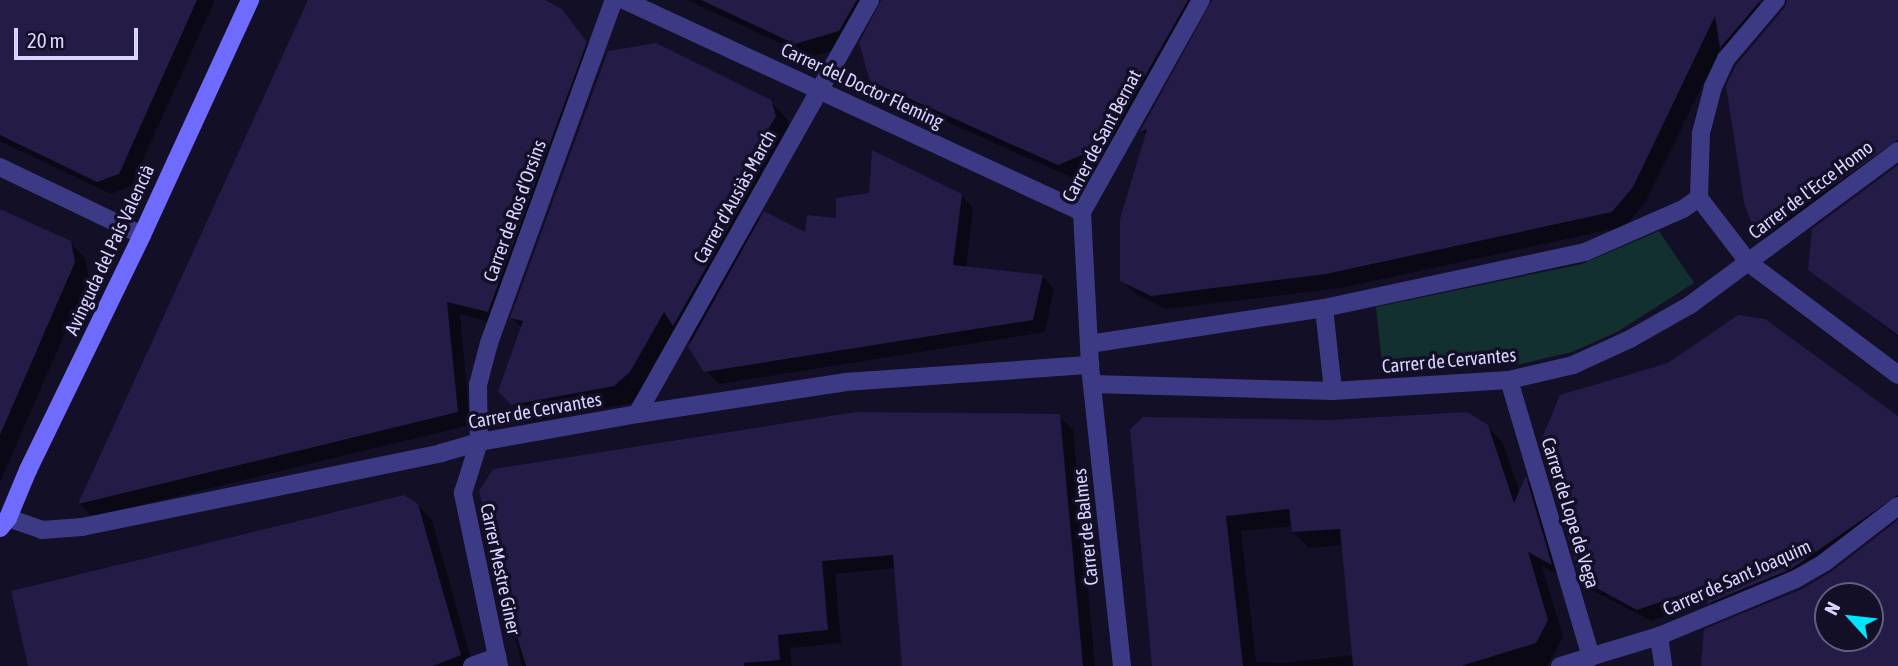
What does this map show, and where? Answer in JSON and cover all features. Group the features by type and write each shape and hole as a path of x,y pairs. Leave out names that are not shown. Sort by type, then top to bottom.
{"main road":[{"name":"Avinguda del País Valencià","path":"4,523 142,235 250,0"}],"street":[{"name":"Carrer de Ros d'Orsins","path":"479,442 475,401 489,343 614,0"},
{"name":"Carrer del Doctor Fleming","path":"624,0 820,88 848,104 1082,212"},
{"name":"Carrer d'Ausiàs March","path":"638,414 870,0"},
{"name":"Carrer de Sant Bernat","path":"1089,344 1082,212 1201,0"},
{"path":"1776,0 1726,59 1713,86 1701,133 1699,198 1749,263 1898,375"},
{"name":"Carrer de l'Ecce Homo","path":"1749,263 1898,151"},
{"path":"0,167 142,235"},
{"path":"1091,374 1089,344 1324,308 1585,252 1683,209 1699,198"},
{"name":"Carrer de Cervantes","path":"4,523 42,530 82,527 441,453 479,442 845,382 1091,374 1333,391 1509,380 1573,365 1630,339 1690,305 1749,263"},
{"path":"1324,308 1333,391"},
{"name":"Carrer de Balmes","path":"1091,374 1122,666"},
{"name":"Carrer de Lope de Vega","path":"1509,380 1591,657"},
{"name":"Carrer Mestre Giner","path":"479,442 463,493 498,661"},
{"name":"Carrer de Sant Joaquim","path":"1560,666 1658,636 1796,579 1825,562 1898,506"},
{"path":"1658,636 1663,666"},
{"path":"472,666 498,661"}],"green space":[{"path":"1659,231 1694,283 1617,332 1572,352 1521,364 1383,372 1376,307 1582,264"}],"building":[{"path":"0,0 197,0 119,174 97,182 0,135"},
{"path":"308,0 545,0 562,9 587,42 488,312 447,302 458,412 78,504"},
{"path":"701,0 857,0 839,31 795,44"},
{"path":"881,0 1188,0 1106,145 1058,165 870,81 859,43"},
{"path":"1212,0 1761,0 1720,48 1715,16 1633,187 1612,212 1326,274 1151,296 1120,281 1120,219 1147,129 1140,132"},
{"path":"1787,0 1898,0 1898,140 1815,198 1816,188 1753,228 1744,203 1726,86 1736,65 1785,7"},
{"path":"656,43 771,100 776,116 731,193 744,200 673,326 664,312 630,372 614,386 511,405 498,391 523,321 510,318 608,51"},
{"path":"872,150 962,194 953,265 1043,275 1033,320 704,372 688,347 764,211 805,232 807,215 836,218 836,198 869,193"},
{"path":"1898,165 1898,335 1808,270 1812,229"},
{"path":"0,209 71,241 75,262 0,435"},
{"path":"1738,315 1765,319 1898,416 1898,495 1791,569 1707,604 1709,585 1637,610 1580,579 1540,443 1560,395 1668,363"},
{"path":"856,412 1060,414 1083,666 902,666 893,555 822,561 828,630 778,635 780,660 744,663 744,666 526,666 516,633 513,634 479,491 493,469"},
{"path":"1467,412 1488,425 1514,503 1526,476 1552,565 1528,552 1548,620 1536,643 1461,666 1353,666 1340,529 1292,532 1289,509 1226,516 1243,666 1152,666 1130,429 1143,417 1329,420"},
{"path":"404,495 418,504 461,655 433,666 28,666 11,591"},
{"path":"1898,520 1898,666 1701,666 1704,629 1802,589 1832,571"}]}
